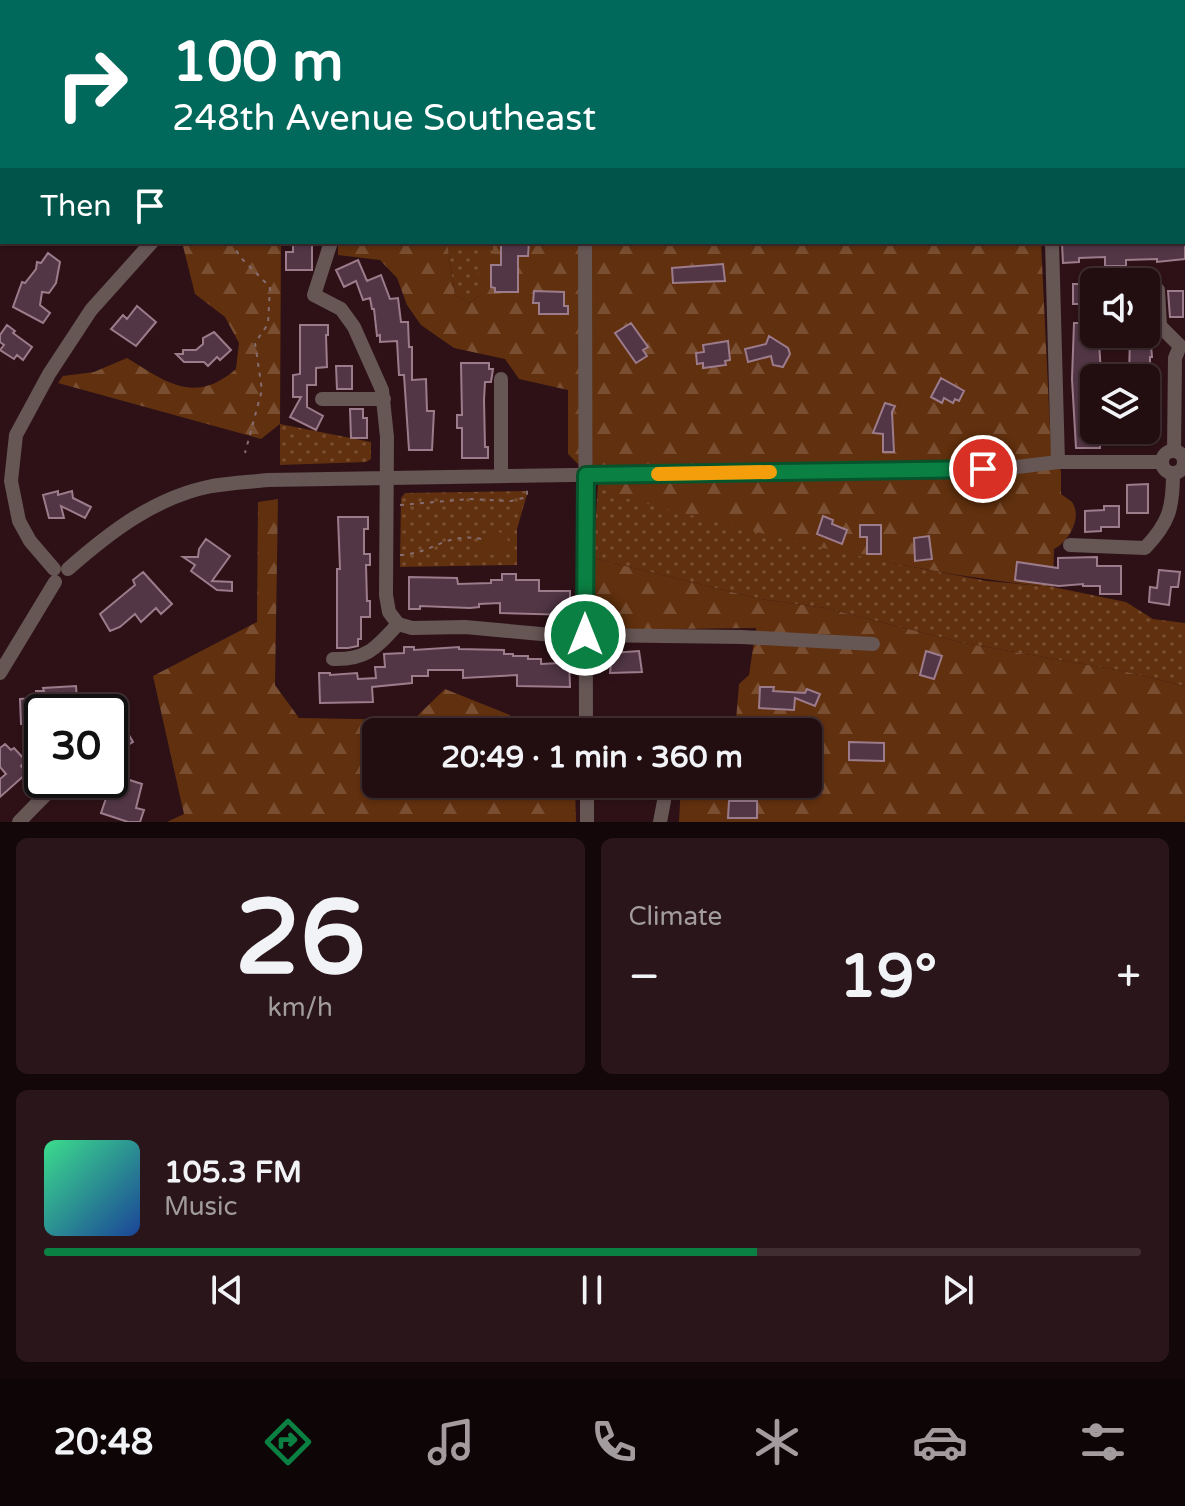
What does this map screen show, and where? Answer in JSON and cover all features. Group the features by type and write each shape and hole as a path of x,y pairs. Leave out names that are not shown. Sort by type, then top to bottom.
{"street":[{"path":"59,573 30,541 16,510 11,481 16,435 49,374 91,310 150,244"},
{"path":"330,244 314,295 341,309 354,327 376,373 384,399 389,612 398,624 412,628 494,628 528,634 742,637 873,644"},
{"path":"585,244 586,718"},
{"path":"1052,244 1058,462"},
{"path":"1160,326 1182,344 1175,358 1181,458 1181,471 1173,474 1166,471 1162,462 1164,455 1181,458"},
{"path":"501,379 501,476"},
{"path":"322,399 384,399"},
{"path":"0,673 59,573 131,519 211,486 268,480 1009,468 1058,462 1162,462"},
{"path":"1070,545 1145,548 1161,530 1173,504 1173,474"},
{"path":"333,659 362,657 398,624"},
{"path":"19,822 42,798"},
{"path":"587,798 587,822"},
{"path":"660,822 664,801"}],"path":[{"path":"232,244 241,258 270,287 268,324 255,343 262,390 245,453"},
{"path":"387,504 519,499 527,497 526,476"},
{"path":"387,556 423,552 454,537 482,539"}],"green space":[{"path":"182,244 281,244 280,424 261,439 58,383 63,376 94,372 127,358 168,382 181,386 194,388 221,380 236,369 239,343 225,317 195,294"},
{"path":"338,244 447,244 455,295 469,303 478,296 478,257 493,258 493,244 1041,244 1051,449 1061,471 1061,494 1072,502 1076,515 1069,535 1054,549 1053,587 888,562 779,538 617,496 598,484 568,454 568,390 519,379 505,359 454,348 421,325 407,305 397,278 380,260 338,255"},
{"path":"447,244 493,244 493,258 478,258 478,296 469,303 455,295"},
{"path":"280,424 371,442 371,459 366,462 280,465"},
{"path":"598,484 618,496 887,562 987,581 1053,587 1126,602 1153,619 1185,623 1185,686 1123,671 964,643 825,608 760,599 593,558"},
{"path":"528,491 517,529 517,565 400,567 401,498 405,493"},
{"path":"278,499 275,685 299,718 362,719 362,798 575,798 576,822 167,822 184,814 153,676 257,622 258,502"},
{"path":"492,530 502,533 510,543 499,555 480,555 483,537"},
{"path":"593,558 760,599 825,608 964,643 1123,671 1185,686 1185,822 679,822 680,798 822,798 822,718 736,718 739,684 749,675 756,628 600,630 593,615"},
{"path":"445,689 510,715 510,718 415,718"}],"building":[{"path":"293,244 312,244 312,270 286,270 286,252 293,252"},
{"path":"501,244 529,244 528,256 518,256 518,292 495,292 495,288 491,287 491,265 501,265"},
{"path":"1062,244 1185,244 1185,259 1157,262 1157,259 1126,260 1126,266 1105,266 1105,257 1079,258 1079,262 1063,263"},
{"path":"48,253 60,262 56,283 49,293 42,292 40,305 50,313 43,323 13,307 22,282 25,283 36,269 37,262 41,263"},
{"path":"358,260 367,281 381,275 390,299 398,298 401,322 408,322 412,380 426,379 427,411 434,411 432,450 409,450 404,375 399,375 397,341 380,342 370,298 363,300 356,281 344,287 336,270"},
{"path":"723,264 725,281 673,283 672,268"},
{"path":"1073,284 1080,284 1080,304 1073,304"},
{"path":"534,291 564,292 564,306 568,306 568,314 539,314 539,303 533,303"},
{"path":"1168,291 1183,291 1183,317 1170,317"},
{"path":"137,306 156,322 136,346 111,329 123,315 127,319"},
{"path":"631,323 648,347 643,350 647,356 636,363 615,333"},
{"path":"1074,323 1080,323 1080,348 1099,348 1100,364 1080,364 1080,444 1100,444 1100,448 1076,448 1072,379"},
{"path":"7,325 32,347 23,360 17,355 14,359 0,350 4,345 0,342 0,335"},
{"path":"300,325 328,325 327,367 316,368 316,385 307,385 307,407 323,416 316,430 290,417 301,397 293,397 293,375 300,374"},
{"path":"214,332 231,350 220,360 217,357 208,366 204,362 184,362 176,354 183,354 183,350 196,350 203,344 203,338"},
{"path":"769,336 788,348 790,354 783,367 773,365 771,356 748,362 745,349 766,344"},
{"path":"728,341 730,360 725,361 726,365 703,368 703,363 697,364 696,353 704,352 703,345"},
{"path":"1130,348 1151,348 1150,364 1129,364"},
{"path":"461,363 489,363 489,369 493,369 491,382 485,382 485,447 488,447 488,458 462,458 462,428 457,428 457,415 462,415"},
{"path":"336,366 352,366 352,389 337,389"},
{"path":"941,378 964,391 959,401 955,399 953,403 944,398 942,403 931,397"},
{"path":"885,403 895,406 892,412 894,452 883,452 883,434 873,433"},
{"path":"350,409 363,409 363,418 367,418 367,438 351,438"},
{"path":"1148,484 1148,513 1127,513 1127,485"},
{"path":"58,491 58,495 72,491 73,498 91,507 85,518 61,506 64,518 49,518 43,495"},
{"path":"1104,506 1119,506 1119,527 1101,527 1101,531 1085,532 1085,511 1104,510"},
{"path":"823,516 847,530 842,544 817,534"},
{"path":"338,517 368,517 368,529 364,529 364,554 370,554 370,565 366,565 370,617 361,617 361,639 358,639 358,646 348,648 337,648"},
{"path":"860,525 881,525 881,554 867,554 867,537 860,537"},
{"path":"929,536 932,559 915,561 914,538"},
{"path":"206,539 230,556 212,581 232,582 232,591 217,590 191,571 195,565 183,557 198,557"},
{"path":"1097,557 1097,566 1121,566 1121,594 1100,594 1100,586 1059,586 1015,580 1017,562 1058,568 1058,558"},
{"path":"1159,570 1180,572 1178,587 1171,587 1169,605 1149,602 1150,587 1157,588"},
{"path":"143,572 172,604 161,614 156,608 141,622 135,614 110,631 100,614 135,585 133,580"},
{"path":"502,574 516,574 516,580 539,580 539,591 570,591 570,615 500,613 500,603 479,604 479,607 470,608 420,606 420,609 409,609 409,577 457,578 458,584 491,583 491,580 502,580"},
{"path":"404,647 414,647 414,650 459,647 504,650 504,654 541,659 541,664 560,663 559,658 569,658 570,687 517,686 517,675 463,678 463,670 428,670 428,676 412,676 412,683 372,687 373,702 320,703 319,673 357,673 358,679 376,678 375,667 385,667 384,654 404,653"},
{"path":"639,651 642,672 610,673 612,653"},
{"path":"926,651 942,656 934,679 920,675"},
{"path":"76,686 77,694 36,694 36,691 44,691 43,688"},
{"path":"760,687 805,693 807,689 820,694 815,706 795,698 794,710 759,708"},
{"path":"20,699 24,699 24,724 21,724"},
{"path":"849,742 884,743 884,761 849,760"},
{"path":"5,744 11,750 14,748 24,759 21,766 24,776 0,797 0,779 6,774 0,767 0,748"},
{"path":"128,780 142,784 136,808 144,810 140,822 128,822 101,813 106,798 128,798"},
{"path":"729,801 757,801 757,818 728,818"}],"slow traffic":[{"path":"658,474 770,472"}],"route":[{"path":"585,635 586,475 983,469"}]}
